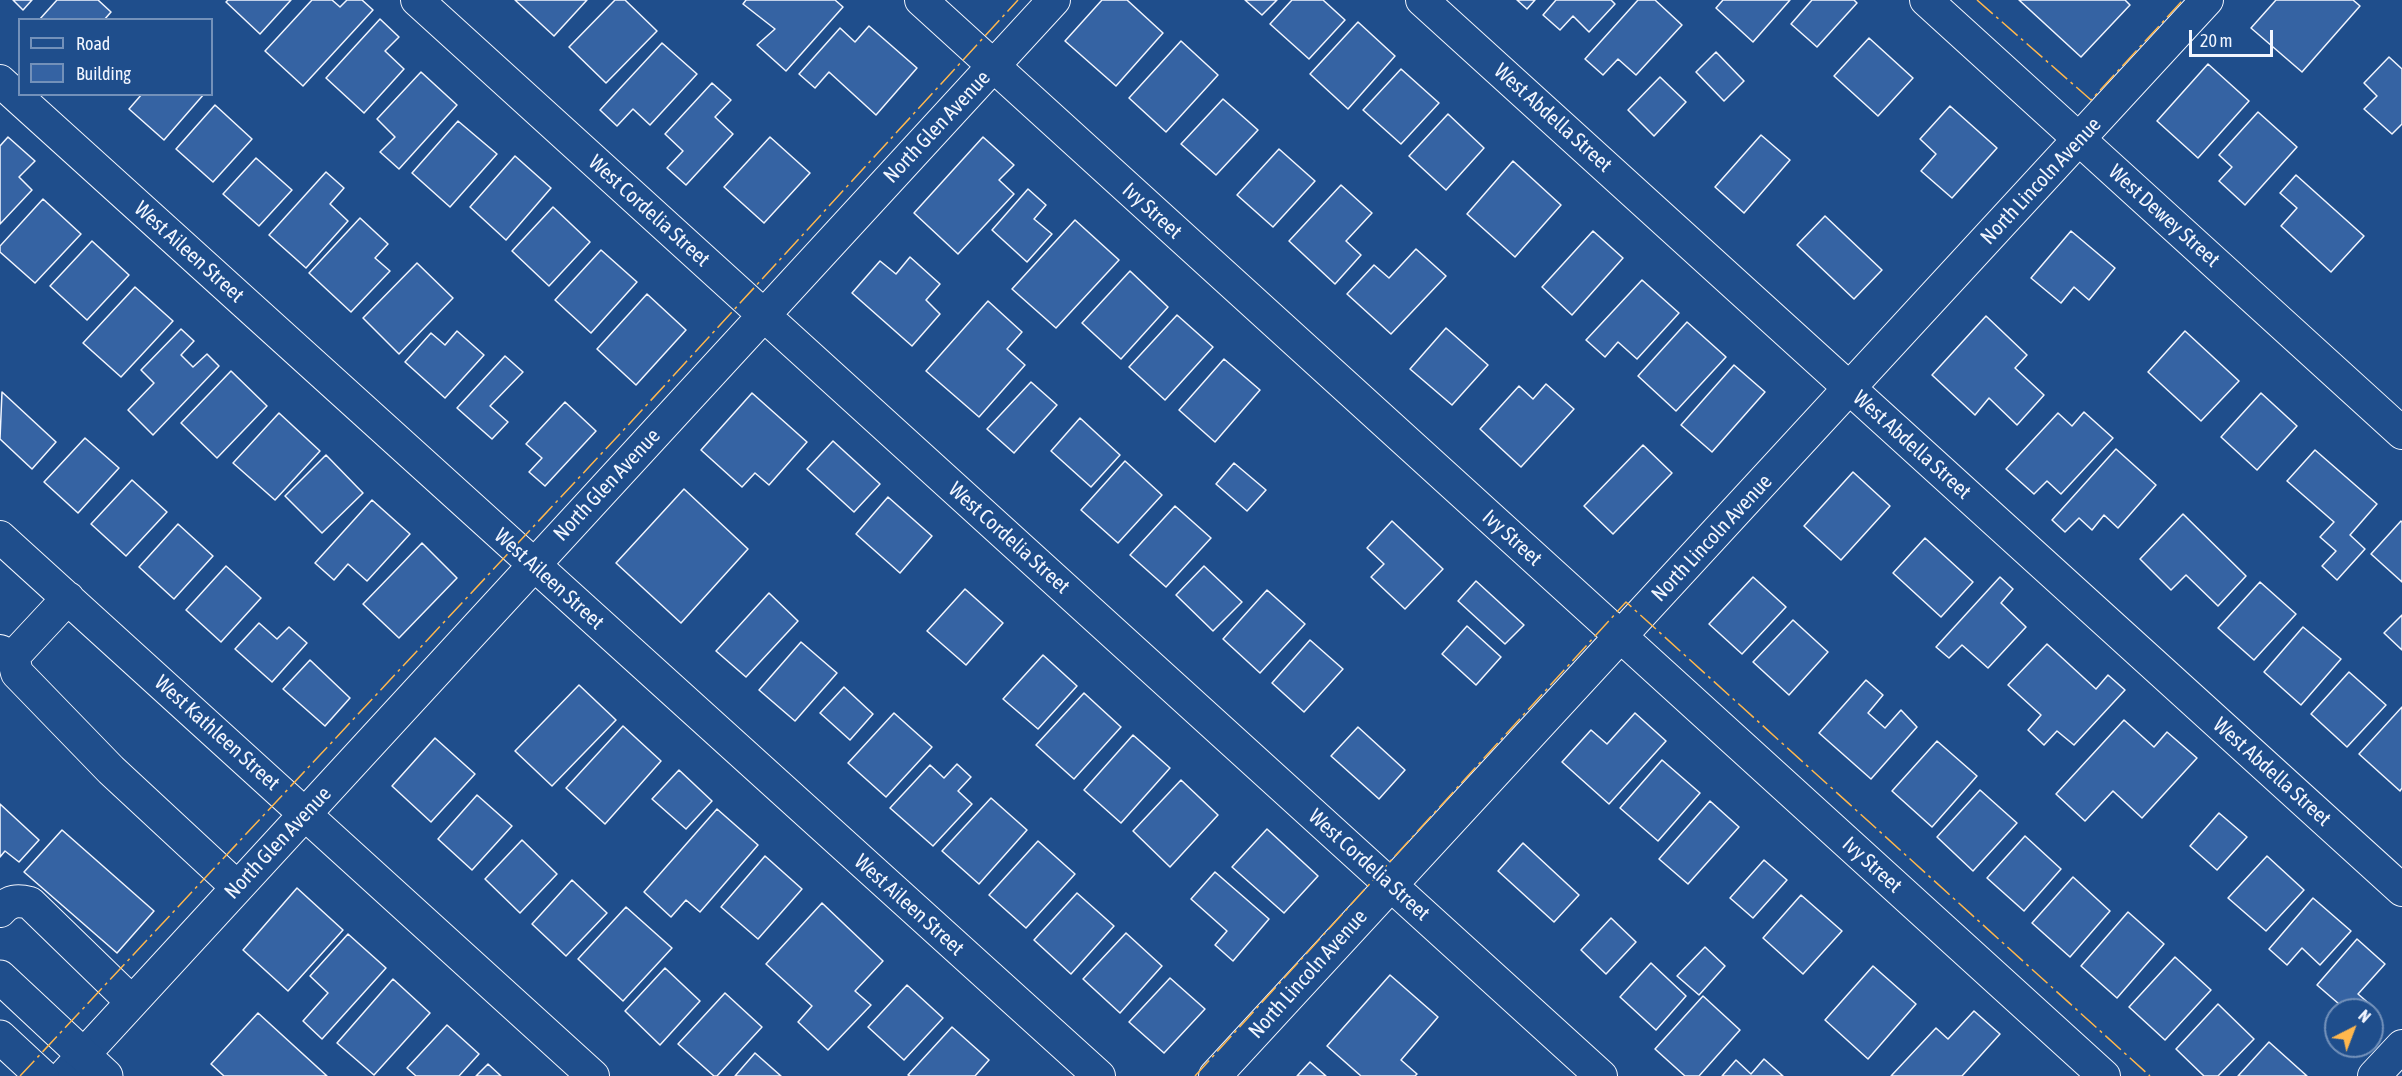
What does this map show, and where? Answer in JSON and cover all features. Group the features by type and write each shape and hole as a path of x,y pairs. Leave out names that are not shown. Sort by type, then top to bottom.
{"main road":[{"path":"0,977 84,1069"},
{"path":"0,1037 42,1076"}],"street":[{"name":"West Cordelia Street","path":"417,0 1601,1076"},
{"name":"Ivy Street","path":"921,0 2103,1076"},
{"name":"North Glen Avenue","path":"84,1069 132,1002 1054,0"},
{"name":"West Abdella Street","path":"1422,0 2402,890"},
{"name":"West Dewey Street","path":"1926,0 2402,433"},
{"name":"North Lincoln Avenue","path":"1215,1076 2207,0"},
{"name":"West Aileen Street","path":"0,81 1099,1076"},
{"name":"West Kathleen Street","path":"0,537 593,1076"},
{"path":"68,598 6,654 17,673 111,770 237,887"},
{"path":"0,910 17,900 30,903 132,1002"},
{"path":"2374,1076 2402,1046"}],"building":[{"path":"13,0 32,0 23,10"},
{"path":"57,0 98,0 111,12 106,18 41,18"},
{"path":"228,0 291,0 260,34 226,2"},
{"path":"312,0 332,0 340,7 347,0 362,0 373,10 303,86 265,51"},
{"path":"515,0 587,0 554,36"},
{"path":"615,0 625,0 657,31 606,83 569,47"},
{"path":"746,0 835,0 843,7 786,71 757,45 775,29 743,4"},
{"path":"1102,0 1127,0 1163,33 1116,86 1065,41"},
{"path":"1245,0 1277,0 1262,15"},
{"path":"1292,0 1323,0 1345,20 1309,59 1270,24"},
{"path":"1517,0 1535,0 1527,9"},
{"path":"1556,0 1611,0 1615,4 1589,32 1573,16 1560,30 1543,15"},
{"path":"1638,0 1655,0 1682,25 1636,75 1618,59 1603,75 1585,59"},
{"path":"1723,0 1790,0 1753,42 1716,8"},
{"path":"1812,0 1854,0 1857,3 1817,47 1791,24"},
{"path":"2019,0 2125,0 2130,5 2081,57"},
{"path":"2276,0 2353,0 2360,6 2302,72 2251,28"},
{"path":"380,19 399,37 385,51 404,69 364,113 326,78"},
{"path":"1358,22 1395,56 1348,109 1310,74"},
{"path":"869,26 917,68 876,115 829,72 815,88 799,74 840,28 855,42"},
{"path":"1869,38 1913,78 1878,116 1834,76"},
{"path":"1181,41 1218,75 1166,132 1129,98"},
{"path":"662,43 697,74 650,125 633,109 617,126 600,110"},
{"path":"1716,52 1744,81 1724,101 1696,72"},
{"path":"2389,57 2402,69 2402,124 2392,134 2364,109 2377,96 2364,83"},
{"path":"2208,64 2249,101 2198,158 2157,121"},
{"path":"1401,69 1439,103 1401,144 1363,110"},
{"path":"421,72 457,105 399,169 380,152 395,137 377,119"},
{"path":"1660,77 1686,102 1654,136 1628,110"},
{"path":"712,83 731,100 715,117 733,134 686,185 667,168 683,151 665,134"},
{"path":"140,96 202,96 164,140 129,109"},
{"path":"1223,99 1258,130 1216,175 1181,144"},
{"path":"215,105 252,139 213,182 176,149"},
{"path":"1950,106 1997,148 1952,198 1921,171 1936,154 1920,139"},
{"path":"2258,112 2297,147 2245,205 2219,181 2232,167 2219,155"},
{"path":"1448,114 1484,148 1446,190 1409,156"},
{"path":"458,121 497,154 450,207 412,173"},
{"path":"1761,135 1790,160 1744,213 1715,187"},
{"path":"8,137 35,161 19,177 32,190 0,224 0,146"},
{"path":"770,137 810,173 764,223 724,187"},
{"path":"983,137 1014,165 999,180 1014,194 958,254 914,213"},
{"path":"1279,149 1315,181 1273,227 1237,195"},
{"path":"515,156 551,188 506,240 470,207"},
{"path":"256,158 292,190 259,226 223,194"},
{"path":"1513,161 1561,205 1515,257 1467,214"},
{"path":"326,172 344,188 330,204 348,221 306,268 269,235"},
{"path":"2296,175 2364,236 2331,272 2281,226 2297,208 2280,193"},
{"path":"1341,185 1372,213 1346,241 1361,255 1335,284 1289,241"},
{"path":"1028,189 1046,205 1034,219 1052,234 1027,262 992,230"},
{"path":"43,199 81,234 35,283 0,252 0,246"},
{"path":"553,207 590,242 549,286 512,251"},
{"path":"1825,216 1882,270 1854,299 1797,245"},
{"path":"360,218 388,244 375,258 390,271 351,312 309,273"},
{"path":"1075,220 1119,260 1056,328 1012,289"},
{"path":"1593,231 1623,258 1572,315 1542,287"},
{"path":"2071,231 2115,268 2089,300 2074,287 2061,303 2031,278"},
{"path":"92,241 129,275 87,320 50,286"},
{"path":"1416,249 1446,276 1391,334 1347,294 1374,265 1389,278"},
{"path":"601,250 637,282 591,333 555,300"},
{"path":"910,257 940,284 926,300 940,314 912,346 852,293 880,261 896,274"},
{"path":"417,263 453,298 399,354 363,318"},
{"path":"1130,271 1168,307 1121,359 1082,323"},
{"path":"1642,280 1679,313 1637,359 1618,342 1605,357 1586,340"},
{"path":"135,287 173,321 121,377 83,343"},
{"path":"647,294 686,330 636,385 597,349"},
{"path":"988,301 1022,332 1007,349 1025,365 979,417 926,371"},
{"path":"1177,315 1213,347 1165,400 1129,367"},
{"path":"1986,316 2027,355 2015,368 2044,395 2017,425 1989,398 1975,415 1932,375"},
{"path":"1687,322 1726,357 1676,411 1638,376"},
{"path":"1446,328 1488,365 1452,405 1410,369"},
{"path":"181,329 194,341 181,355 193,367 207,354 219,366 153,435 128,410 154,383 141,370"},
{"path":"457,331 484,355 445,398 405,362 431,333 445,345"},
{"path":"2185,331 2239,381 2201,421 2148,372"},
{"path":"505,356 523,372 490,406 508,422 492,439 457,408"},
{"path":"1224,359 1260,390 1215,442 1179,410"},
{"path":"1734,365 1765,392 1712,452 1681,425"},
{"path":"231,371 267,406 217,458 181,423"},
{"path":"1031,382 1057,405 1014,453 987,429"},
{"path":"1546,384 1574,409 1521,467 1480,429 1519,386 1533,399"},
{"path":"2,392 56,442 32,469 0,439"},
{"path":"752,393 807,442 769,485 755,473 742,487 701,450"},
{"path":"2261,393 2297,426 2257,470 2221,437"},
{"path":"565,402 596,431 545,486 529,472 542,458 526,444"},
{"path":"2084,412 2113,438 2061,494 2047,481 2034,494 2006,469 2058,413 2072,426"},
{"path":"279,413 320,451 275,500 233,463"},
{"path":"1080,418 1120,455 1091,487 1051,451"},
{"path":"85,438 119,468 78,513 44,482"},
{"path":"833,441 880,484 854,512 807,469"},
{"path":"1643,445 1672,473 1613,534 1584,506"},
{"path":"2116,449 2156,485 2118,528 2104,515 2092,530 2079,518 2065,532 2052,520"},
{"path":"2315,450 2377,504 2350,535 2365,549 2337,580 2322,566 2336,551 2320,537 2334,522 2287,481"},
{"path":"326,455 363,493 322,533 285,496"},
{"path":"1125,461 1162,495 1118,543 1081,510"},
{"path":"1234,463 1266,490 1247,511 1216,484"},
{"path":"1853,472 1890,506 1841,560 1804,526"},
{"path":"132,480 167,512 126,556 91,524"},
{"path":"684,489 748,549 681,623 616,563"},
{"path":"888,497 932,536 900,573 856,534"},
{"path":"372,500 410,534 367,581 348,564 334,580 315,563"},
{"path":"1175,506 1211,538 1166,587 1130,555"},
{"path":"2183,514 2246,576 2218,606 2186,575 2171,590 2140,559"},
{"path":"1392,521 1443,569 1405,609 1371,577 1384,564 1367,548"},
{"path":"2402,522 2402,582 2371,554"},
{"path":"178,524 213,556 174,599 139,567"},
{"path":"1925,538 1973,582 1941,617 1893,573"},
{"path":"422,543 457,578 399,638 363,604"},
{"path":"226,566 261,598 221,642 186,610"},
{"path":"1204,566 1242,602 1213,631 1176,595"},
{"path":"1753,577 1786,607 1742,654 1709,624"},
{"path":"2000,577 2013,589 2001,603 2026,627 1988,668 1962,645 1949,658 1936,647"},
{"path":"1476,581 1524,625 1505,644 1458,601"},
{"path":"2260,582 2296,614 2254,660 2218,628"},
{"path":"965,589 1003,623 966,665 927,631"},
{"path":"1267,590 1305,624 1260,673 1223,639"},
{"path":"769,593 798,621 746,677 716,651"},
{"path":"2402,615 2402,650 2384,633"},
{"path":"1793,620 1828,652 1789,695 1753,662"},
{"path":"259,623 277,639 289,627 307,643 272,682 235,649"},
{"path":"1467,626 1501,657 1476,685 1442,654"},
{"path":"2303,627 2341,659 2301,705 2264,672"},
{"path":"1310,640 1343,669 1304,712 1272,683"},
{"path":"801,642 837,673 795,721 759,690"},
{"path":"2047,644 2096,689 2108,675 2125,690 2074,745 2057,731 2044,745 2028,730 2041,715 2008,685"},
{"path":"1043,655 1077,686 1038,729 1003,699"},
{"path":"310,660 350,698 325,726 283,689"},
{"path":"2349,672 2386,705 2347,747 2311,714"},
{"path":"1866,680 1883,695 1868,713 1885,728 1901,710 1917,727 1871,779 1819,733"},
{"path":"579,685 616,720 552,786 515,751"},
{"path":"844,687 873,714 850,740 820,713"},
{"path":"1084,693 1121,727 1074,779 1036,745"},
{"path":"2402,707 2402,788 2400,791 2359,754"},
{"path":"894,713 932,747 886,797 848,763"},
{"path":"1635,713 1666,741 1609,804 1562,762 1591,730 1607,744"},
{"path":"2124,720 2154,747 2167,732 2197,758 2142,818 2113,791 2085,821 2056,794"},
{"path":"623,726 661,761 605,824 566,788"},
{"path":"1358,727 1405,770 1379,799 1331,756"},
{"path":"1133,735 1170,768 1121,823 1084,790"},
{"path":"435,738 475,774 431,822 392,786"},
{"path":"1937,741 1977,776 1932,827 1892,791"},
{"path":"1662,760 1700,793 1658,841 1620,808"},
{"path":"957,764 971,777 958,791 972,804 933,846 890,808 930,765 944,778"},
{"path":"679,770 712,801 686,829 652,799"},
{"path":"1181,780 1218,815 1170,867 1133,831"},
{"path":"1980,790 2017,823 1973,871 1937,837"},
{"path":"477,795 512,826 472,870 438,839"},
{"path":"991,798 1027,830 979,884 942,851"},
{"path":"1710,801 1739,827 1688,884 1659,859"},
{"path":"0,804 39,840 19,862 5,851 0,857"},
{"path":"717,809 758,845 700,912 686,900 671,917 644,892"},
{"path":"2219,813 2247,837 2217,870 2190,846"},
{"path":"1267,829 1318,876 1284,913 1232,867"},
{"path":"62,830 154,911 117,953 24,872"},
{"path":"2025,836 2061,869 2024,911 1987,878"},
{"path":"522,840 557,874 520,913 485,879"},
{"path":"1038,841 1075,874 1026,928 989,895"},
{"path":"1523,843 1579,895 1554,922 1498,871"},
{"path":"765,856 802,889 758,939 721,907"},
{"path":"2267,856 2304,890 2266,931 2228,898"},
{"path":"1764,860 1787,880 1753,918 1730,898"},
{"path":"1215,872 1269,919 1233,961 1215,945 1227,931 1191,899"},
{"path":"2073,877 2110,911 2070,957 2032,923"},
{"path":"572,880 607,913 566,956 532,924"},
{"path":"297,888 343,930 288,991 243,950"},
{"path":"1077,893 1114,926 1071,974 1034,940"},
{"path":"1801,895 1842,931 1803,974 1763,938"},
{"path":"2313,898 2351,931 2320,965 2302,948 2287,965 2269,949"},
{"path":"822,903 883,961 855,991 871,1005 828,1050 798,1022 812,1006 766,964"},
{"path":"626,907 672,948 623,1001 578,959"},
{"path":"2128,912 2164,944 2117,998 2081,966"},
{"path":"1611,918 1636,942 1606,974 1581,950"},
{"path":"1126,933 1162,966 1120,1013 1083,979"},
{"path":"348,934 386,968 322,1039 303,1021 328,993 310,976"},
{"path":"2357,939 2385,964 2358,994 2363,998 2332,998 2317,985"},
{"path":"1705,947 1725,966 1699,995 1677,976"},
{"path":"2175,957 2211,990 2165,1040 2129,1007"},
{"path":"1651,963 1686,996 1656,1030 1620,997"},
{"path":"1873,966 1916,1004 1868,1059 1825,1020"},
{"path":"665,968 700,1001 660,1045 625,1011"},
{"path":"1390,975 1438,1017 1401,1060 1417,1074 1415,1076 1361,1076 1327,1046"},
{"path":"1170,978 1205,1009 1164,1053 1129,1022"},
{"path":"393,979 430,1013 374,1075 337,1043"},
{"path":"907,985 943,1018 904,1060 868,1027"},
{"path":"725,993 762,1027 717,1076 714,1076 678,1044"},
{"path":"1703,996 1740,1030 1699,1076 1685,1076 1655,1049"},
{"path":"2218,1004 2254,1039 2218,1076 2204,1076 2176,1049"},
{"path":"1974,1011 2000,1034 1962,1076 1891,1076 1936,1028 1948,1039"},
{"path":"258,1013 327,1076 224,1076 211,1064"},
{"path":"447,1025 479,1054 459,1076 416,1076 407,1068"},
{"path":"952,1027 989,1060 975,1076 908,1075"},
{"path":"2269,1042 2307,1076 2238,1076"},
{"path":"755,1053 781,1076 735,1076"},
{"path":"1764,1059 1783,1076 1722,1076 1736,1060 1751,1074"},
{"path":"1310,1062 1326,1076 1297,1076"},
{"path":"488,1064 501,1076 476,1076"}],"power":[{"path":"20,1076 631,422 1018,0"},
{"path":"1977,0 2091,100 2183,0"},
{"path":"1195,1076 1626,602 2150,1076"}]}
